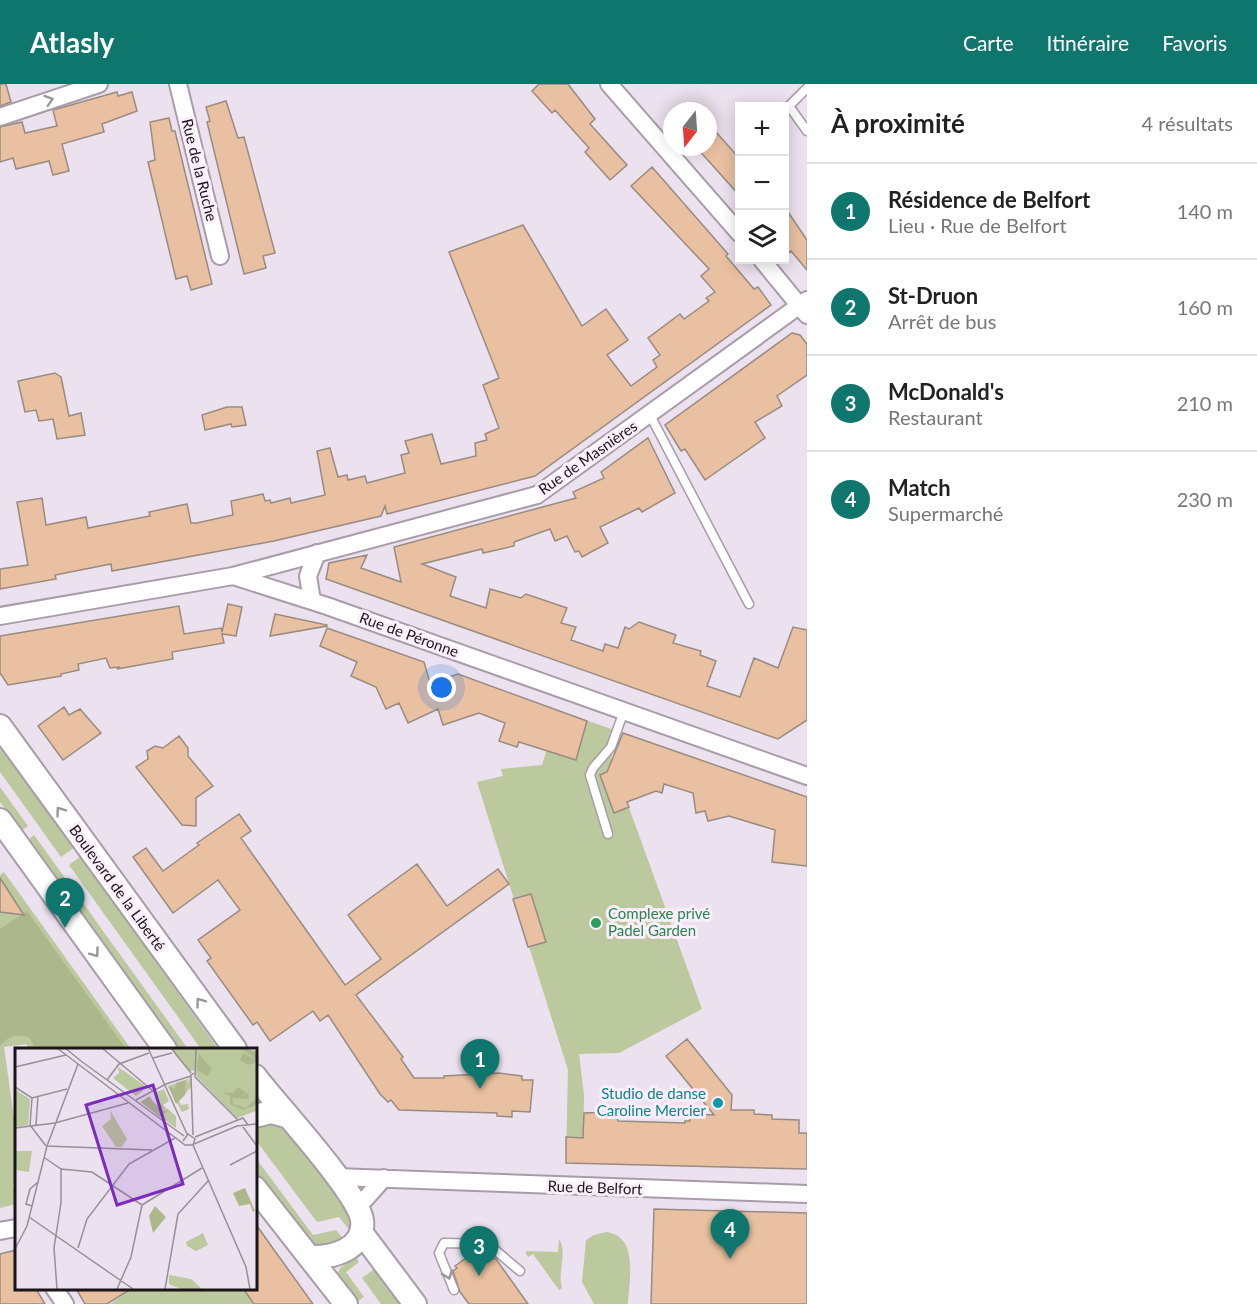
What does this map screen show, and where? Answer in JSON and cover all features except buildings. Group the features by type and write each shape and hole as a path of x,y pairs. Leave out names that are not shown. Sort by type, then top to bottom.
{"main road":[{"name":"Boulevard de la Liberté","path":"0,726 233,1048"},
{"path":"0,820 164,1048"},
{"path":"256,1077 336,1177 358,1208 362,1221 361,1232 353,1245 340,1253 325,1257 309,1257"},
{"path":"256,1116 271,1112 289,1117"},
{"path":"256,1189 346,1304"},
{"path":"361,1232 415,1304"}],"street":[{"path":"0,117 99,84"},
{"name":"Rue de la Ruche","path":"178,84 220,256"},
{"path":"609,84 735,228"},
{"path":"766,264 805,307"},
{"name":"Rue de Masnières","path":"232,576 537,495 805,307"},
{"path":"312,601 308,576 317,553"},
{"name":"Rue de Péronne","path":"0,616 232,576 312,601 807,776"},
{"name":"Rue de Belfort","path":"336,1177 580,1188 807,1194"},
{"path":"358,1208 384,1178"},
{"path":"0,1231 15,1228"},
{"path":"55,1289 65,1304"}],"lane":[{"path":"807,88 789,106 807,131"},
{"path":"650,415 749,604"},
{"path":"608,834 590,775 593,768 611,747 624,711"},
{"path":"454,1290 439,1253 444,1243 488,1244 520,1271"}],"green space":[{"name":"Complexe privé Padel Garden","path":"559,711 620,732 611,758 702,1009 619,1053 579,1054 584,1095 583,1163 566,1163 568,1070 477,782 503,776 501,769 542,765"},
{"path":"0,743 75,847 61,857 0,772"},
{"path":"0,787 28,826 21,831 0,802"},
{"path":"34,835 187,1048 177,1048 28,840"},
{"path":"81,856 217,1048 200,1048 69,865"},
{"path":"4,872 130,1048 28,1048 27,1044 4,1047 15,1126 15,1183 13,1184 15,1204 0,1208 0,875"},
{"path":"27,911 125,1048 35,1048 30,1038 21,1036 10,1038 0,1046 0,929"},
{"path":"267,1123 285,1127 353,1210 351,1232 339,1217 317,1222 256,1140 256,1129"},
{"path":"256,1158 313,1235 336,1230 344,1240 320,1247 309,1243 256,1174"},
{"path":"607,1232 624,1242 628,1251 630,1272 628,1304 594,1304 582,1282 586,1240 594,1235"},
{"path":"559,1239 563,1256 562,1288 559,1290 533,1254 528,1257 526,1251 558,1252"},
{"path":"356,1257 359,1262 346,1272 364,1297 358,1301 338,1273 340,1268"},
{"path":"377,1267 404,1304 381,1304 362,1278"},
{"path":"126,1289 243,1289 248,1296 257,1290 264,1304 110,1304 127,1292"}],"place":[{"name":"Complexe privé Padel Garden","path":"596,923"},
{"name":"St-Druon","path":"65,928"},
{"name":"Résidence de Belfort","path":"480,1089"},
{"name":"Studio de danse Caroline Mercier","path":"718,1103"},
{"name":"Match","path":"730,1259"},
{"name":"McDonald's","path":"479,1276"}]}
